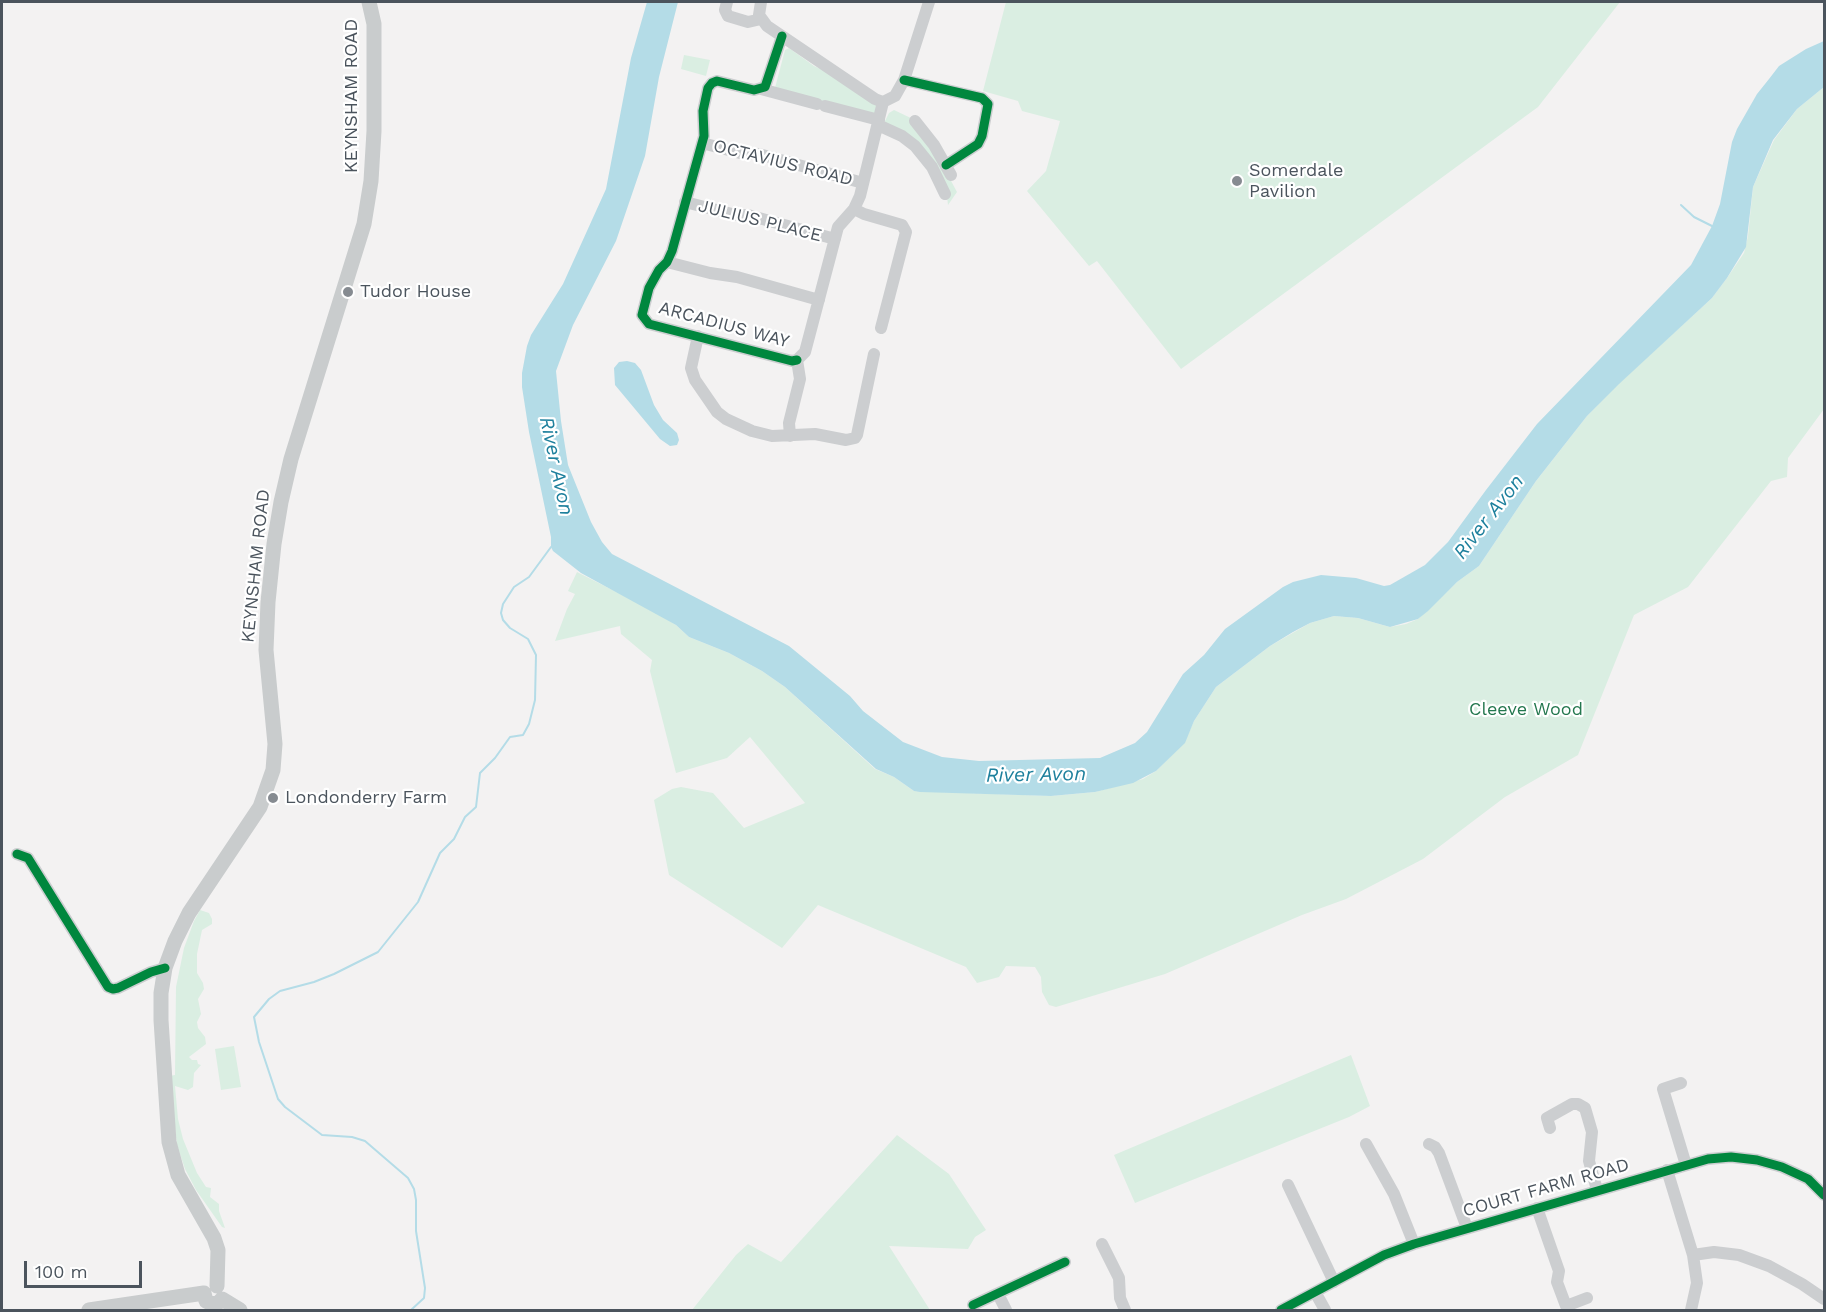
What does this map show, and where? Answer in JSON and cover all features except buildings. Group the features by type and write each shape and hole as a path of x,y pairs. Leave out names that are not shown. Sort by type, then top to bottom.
{"main road":[{"name":"KEYNSHAM ROAD","path":"214,1293 218,1250 214,1238 178,1175 169,1142 161,993 165,968 189,913 260,807 273,770 275,744 266,650 274,544 280,502 291,459 364,224 371,181 374,131 374,24 369,2"},
{"path":"89,1311 214,1293 240,1311"}],"street":[{"path":"727,2 725,10 728,16 748,22 760,19"},
{"path":"761,2 760,19 875,99 883,102 895,96 904,80 929,2"},
{"path":"761,89 767,84 782,36"},
{"path":"904,80 982,98 988,104 982,136 978,144 948,170 934,145 915,121"},
{"name":"ARCADIUS WAY","path":"797,360 792,361 649,324 642,315 649,288 672,251 702,144 705,128 703,111 708,88 717,81 754,90 761,89 878,123 915,146 932,167 945,194"},
{"path":"790,436 789,423 800,379 797,360 805,352 841,221 854,209 863,183 883,102"},
{"name":"OCTAVIUS ROAD","path":"702,144 740,153 759,154 863,183"},
{"name":"JULIUS PLACE","path":"685,202 736,215 748,215 835,239"},
{"path":"854,209 902,225 906,232 881,328"},
{"path":"667,262 737,277 819,300"},
{"path":"698,336 691,368 695,380 717,412 752,432 772,436 815,434 851,440 855,438 874,354"},
{"path":"17,854 28,858 108,987 118,988 151,972 165,968"},
{"path":"1650,1092 1681,1083"},
{"path":"1663,1089 1686,1165"},
{"path":"1546,1119 1572,1104 1585,1108 1592,1132 1589,1161 1597,1190"},
{"path":"1366,1144 1394,1194 1413,1244"},
{"path":"1429,1144 1435,1147 1439,1154 1467,1228"},
{"name":"COURT FARM ROAD","path":"1281,1311 1384,1256 1413,1244 1708,1159 1731,1156 1782,1167 1808,1179 1824,1195"},
{"path":"1667,1170 1693,1255 1696,1283 1691,1311"},
{"path":"1288,1185 1334,1282"},
{"path":"1537,1208 1559,1271 1557,1282 1560,1309 1587,1298"},
{"path":"1102,1244 1119,1278 1120,1298 1125,1311"},
{"path":"1693,1255 1714,1252 1738,1255 1768,1266 1824,1299"},
{"path":"973,1305 1065,1262"},
{"path":"1315,1292 1325,1311"},
{"path":"998,1294 1006,1311"}],"green space":[{"name":"Somerdale Pavilion","path":"1006,2 1620,2 1538,107 1181,369 1097,261 1089,266 1027,191 1046,171 1060,121 1022,111 1018,101 983,91"},
{"path":"789,48 814,66 878,104 875,116 775,88 785,50"},
{"path":"684,55 710,60 706,76 681,69"},
{"name":"Cleeve Wood","path":"1824,87 1824,409 1788,458 1787,477 1771,481 1688,587 1634,615 1578,755 1505,797 1423,859 1346,899 1302,915 1165,974 1056,1007 1049,1005 1042,992 1041,977 1035,967 1006,966 999,977 977,983 966,967 818,905 782,948 669,875 654,800 672,789 681,787 713,793 744,828 805,803 750,737 727,758 676,773 650,671 652,660 621,634 620,626 555,641 575,594 568,591 577,572 652,610 676,625 689,637 729,653 762,671 785,687 875,769 894,777 914,791 1051,796 1095,792 1143,779 1156,771 1184,743 1194,721 1216,687 1270,646 1310,623 1334,616 1358,618 1390,627 1406,624 1418,619 1457,582 1479,566 1536,481 1587,416 1618,384 1712,298 1727,278 1744,253 1753,187 1774,140 1797,109"},
{"path":"894,110 915,120 936,153 957,192 948,205 946,187 932,164 883,125 889,113"},
{"path":"200,910 209,913 212,919 212,924 202,930 197,954 197,973 204,989 198,999 201,1014 197,1022 206,1044 189,1057 197,1060 201,1065 194,1073 193,1087 188,1090 175,1086 178,1119 183,1139 197,1173 206,1187 211,1188 210,1197 219,1204 225,1228 196,1190 185,1169 177,1145 169,1076 175,1075 176,987 184,948"},
{"path":"234,1046 241,1087 221,1090 215,1049"},
{"path":"1351,1055 1370,1106 1349,1117 1135,1203 1114,1155"},
{"path":"897,1135 949,1174 986,1230 975,1237 968,1249 889,1246 930,1310 692,1310 736,1255 748,1244 781,1262"}],"water":[{"name":"River Avon","path":"647,2 678,2 659,77 645,156 616,241 573,325 556,371 568,465 591,522 612,554 789,646 850,696 863,711 903,742 942,757 979,761 1100,758 1135,743 1147,732 1183,674 1204,655 1225,629 1283,587 1321,575 1356,578 1384,586 1390,585 1425,565 1448,542 1537,424 1691,265 1712,226 1720,204 1732,142 1737,129 1757,94 1779,66 1824,41 1824,87 1797,109 1773,140 1753,187 1746,247 1712,298 1587,416 1536,481 1479,566 1457,582 1418,619 1390,627 1358,618 1334,616 1310,623 1293,632 1270,646 1216,687 1194,721 1185,743 1156,771 1133,783 1095,792 1051,796 920,792 914,791 894,777 876,769 785,687 762,671 729,653 689,637 676,625 581,573 551,547 551,537 529,432 522,373 531,335 563,284 606,189 631,58"},
{"path":"619,362 635,363 641,370 654,405 663,420 677,433 679,440 677,445 670,446 660,439 615,385 614,368"}],"waterway":[{"path":"1681,205 1694,217 1712,226"},
{"path":"411,1310 424,1298 425,1288 416,1231 414,1189 408,1178 365,1141 352,1137 322,1135 285,1107 278,1099 259,1042 254,1017 269,999 280,991 314,982 378,952 418,902 440,853 454,839 465,817 476,807 480,773 495,758 510,737 523,735 529,724 535,700 536,655 528,639 510,628 503,620 501,613 503,604 514,587 529,577 551,547"}],"cycle path":[{"path":"782,36 765,87 754,90 717,81 708,88 703,111 704,136 672,251 649,288 642,315 649,324 792,361 797,360"},
{"path":"904,80 982,98 988,104 982,136 978,144 946,165"},
{"path":"17,854 28,858 108,987 118,988 151,972 165,968"},
{"path":"1281,1310 1384,1255 1414,1244 1708,1159 1731,1157 1757,1160 1782,1167 1808,1179 1824,1195"},
{"path":"973,1305 1065,1262"}],"place":[{"name":"Somerdale Pavilion","path":"1237,181"},
{"name":"Tudor House","path":"348,292"},
{"name":"Londonderry Farm","path":"273,798"}]}
